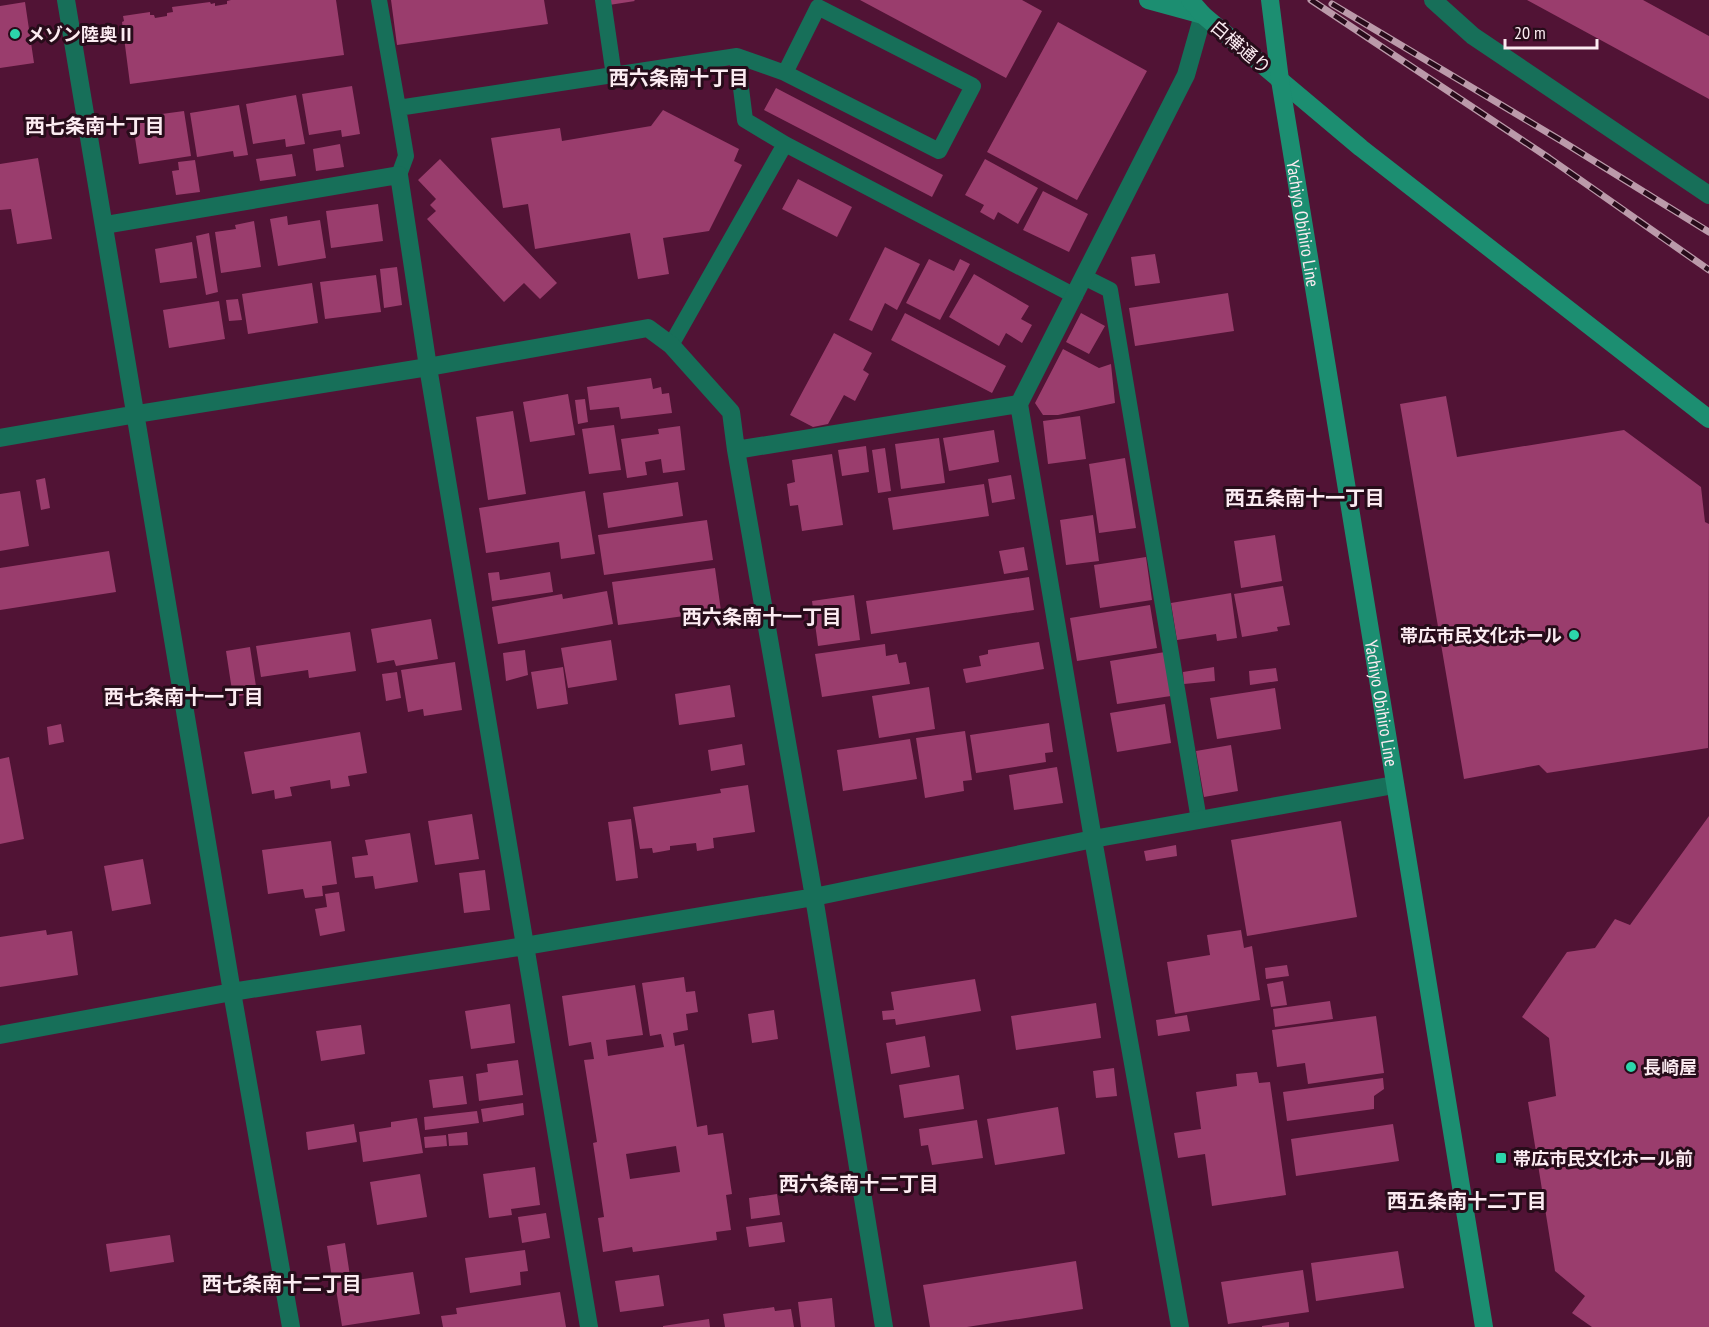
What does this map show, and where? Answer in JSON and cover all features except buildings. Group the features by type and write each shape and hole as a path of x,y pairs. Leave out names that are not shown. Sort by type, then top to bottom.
{"main road":[{"name":"白樺通り","path":"1148,0 1203,15"},
{"name":"白樺通り","path":"1190,0 1203,15 1361,148 1709,419"},
{"name":"Yachiyo Obihiro Line","path":"1257,0 1280,80"},
{"name":"Yachiyo Obihiro Line","path":"1270,0 1280,80 1484,1327"}],"street":[{"path":"66,0 232,993 291,1327"},
{"path":"1433,0 1473,36 1709,195"},
{"path":"1180,1327 1019,405 1186,75 1203,15"},
{"path":"105,225 399,175 428,367 589,1327"},
{"path":"0,438 648,328 671,345 731,412 814,897 884,1327"},
{"path":"736,450 1019,405"},
{"path":"0,1035 232,993 814,897 1093,839 1394,784"}],"lane":[{"path":"379,0 406,156 399,175"},
{"path":"603,0 614,76"},
{"path":"398,108 737,56 785,73 939,151 973,86 818,7 785,73"},
{"path":"737,56 745,120 785,144 1075,296"},
{"path":"671,345 785,144"},
{"path":"1084,277 1110,290 1199,820"}],"railway":[{"path":"1311,0 1549,158 1709,270"},
{"path":"1332,4 1709,232"}],"place":[{"name":"メゾン陸奥Ⅱ","path":"15,34"},
{"name":"帯広市民文化ホール","path":"1574,635"},
{"name":"長崎屋","path":"1631,1067"},
{"name":"帯広市民文化ホール前","path":"1501,1158"}],"district":[{"name":"西六条南十丁目","path":"679,78"},
{"name":"西七条南十丁目","path":"95,126"},
{"name":"西五条南十一丁目","path":"1305,498"},
{"name":"西六条南十一丁目","path":"762,617"},
{"name":"西七条南十一丁目","path":"184,697"},
{"name":"西六条南十二丁目","path":"859,1184"},
{"name":"西五条南十二丁目","path":"1467,1201"},
{"name":"西七条南十二丁目","path":"282,1284"}]}
